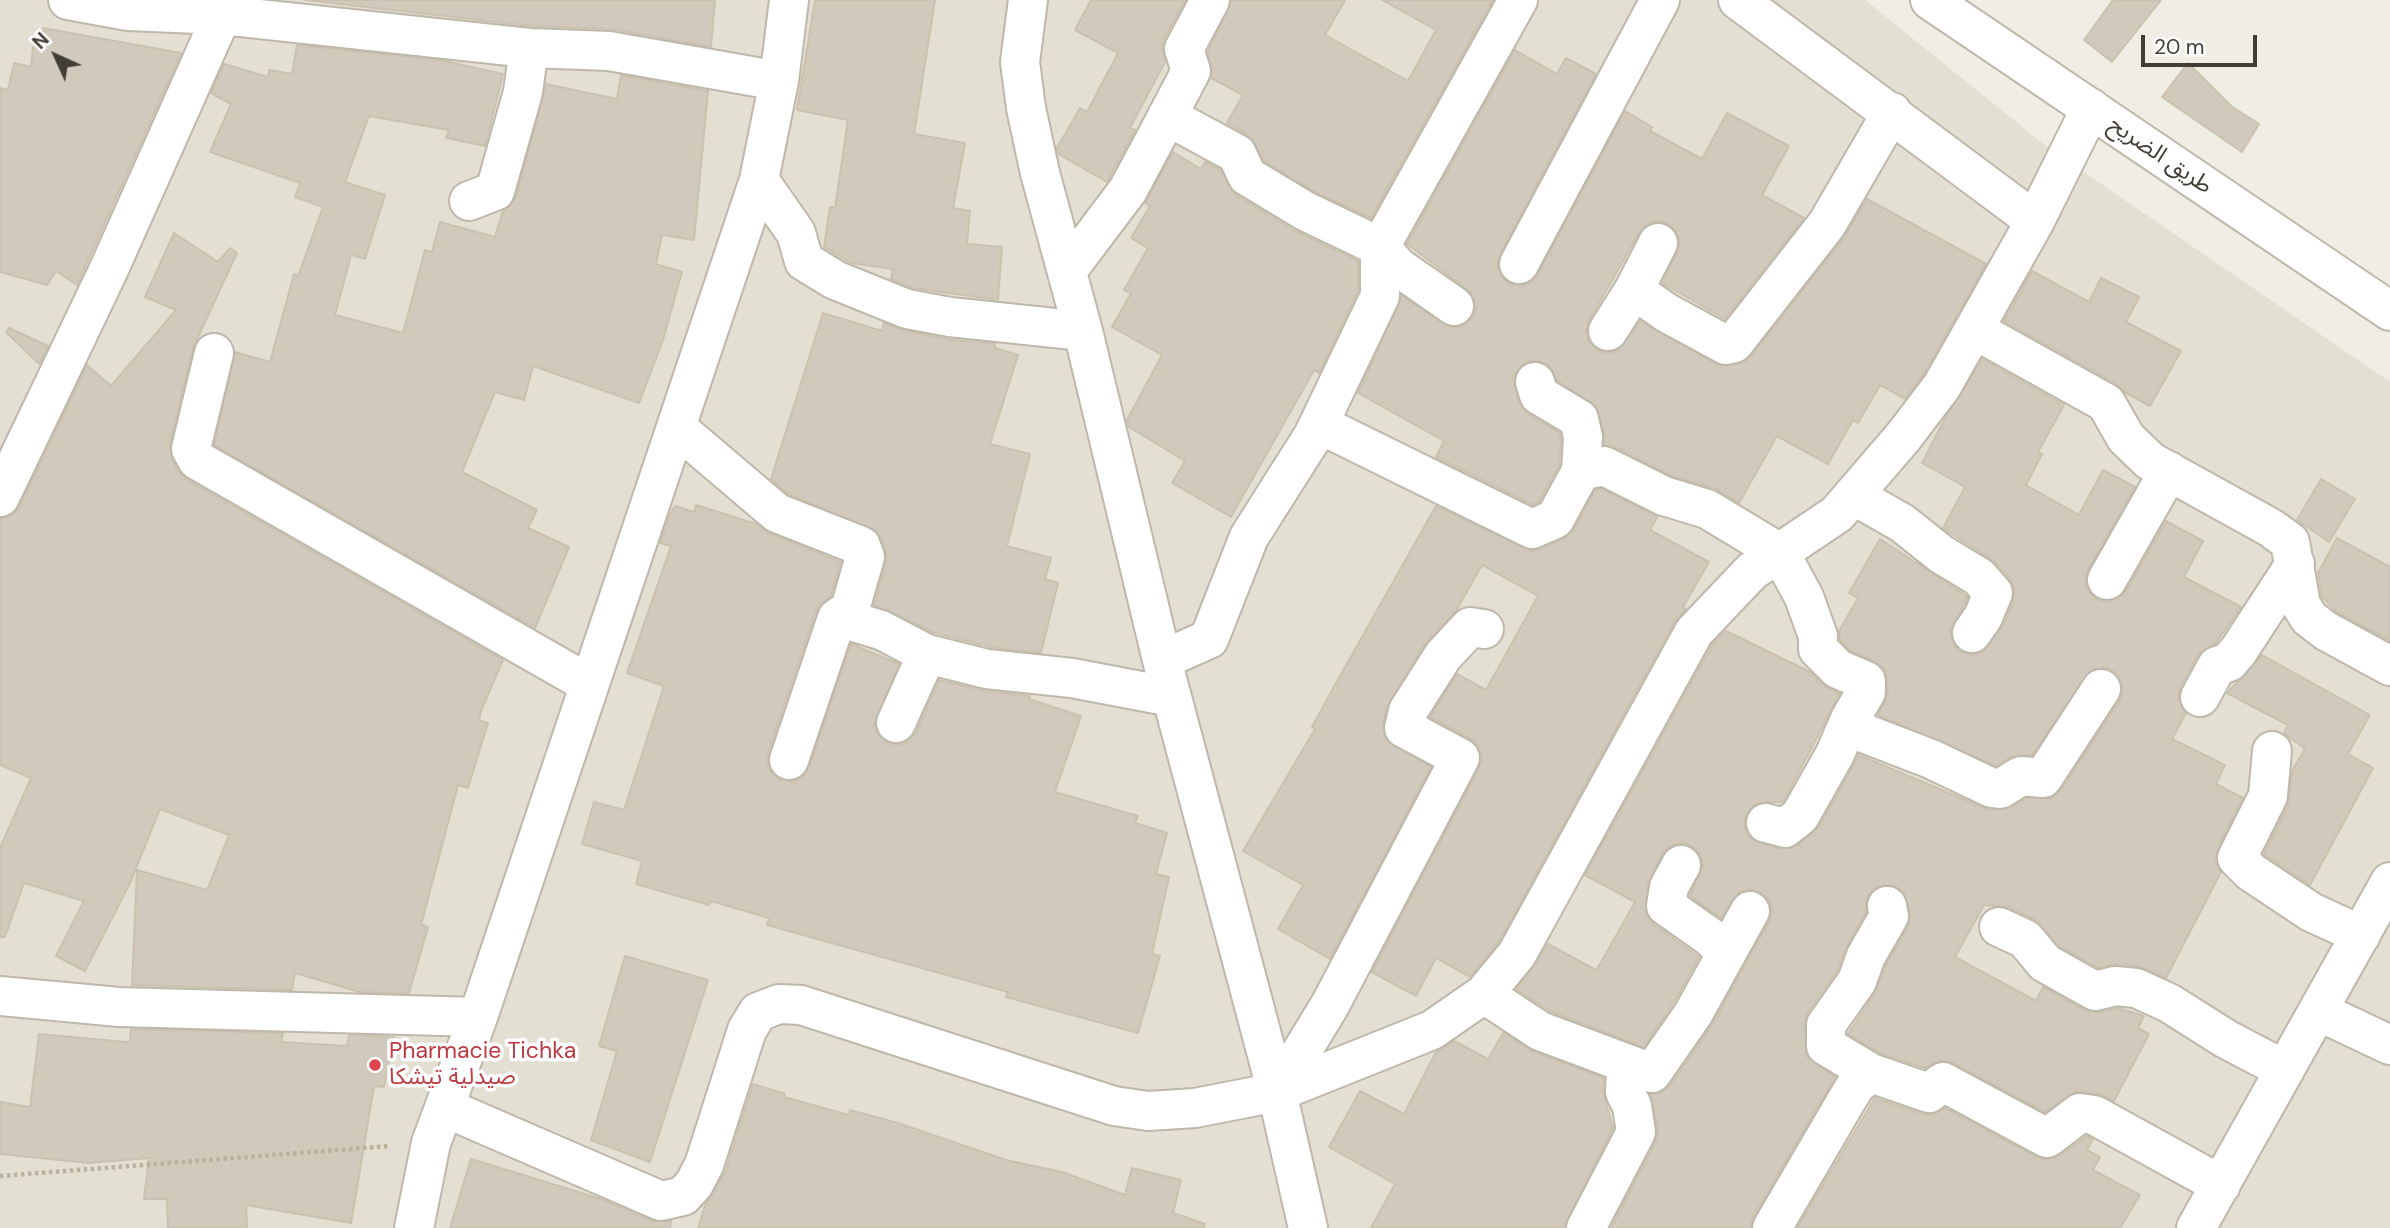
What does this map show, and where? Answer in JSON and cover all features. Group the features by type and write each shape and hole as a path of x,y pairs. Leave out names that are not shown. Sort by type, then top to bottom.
{"street":[{"path":"68,0 128,11 222,15 529,48 609,51 779,81"},
{"path":"414,1228 431,1143 478,1017 759,180 779,81 789,0"},
{"path":"1028,0 1020,62 1026,108 1162,660 1277,1092 1308,1228"},
{"path":"1066,271 1128,190 1191,71 1184,49 1210,0"},
{"path":"1162,660 1209,639 1249,537 1319,424 1380,296 1380,247 1518,0"},
{"path":"1519,264 1660,0"},
{"path":"1738,0 2035,221"},
{"name":"طريق الضريح","path":"1930,0 2390,311"},
{"path":"0,497 109,269 222,15"},
{"path":"469,201 495,191 523,92 529,48"},
{"path":"446,1108 656,1214 683,1196 694,1184 704,1164 747,1030 758,1012 779,1004 801,1004 1114,1106 1148,1111 1195,1108 1277,1092 1432,1030 1484,994 1530,933 1694,632 1752,571 1838,513 1942,386 2035,221 2091,108"},
{"path":"1634,290 1667,313 1726,345 1734,343 1827,224 1892,113"},
{"path":"1167,116 1237,154 1247,176 1305,211 1380,247 1398,267 1454,306"},
{"path":"759,180 796,233 804,261 835,280 907,309 950,317 1083,331"},
{"path":"1608,331 1634,290 1658,243"},
{"path":"1975,330 2106,403 2126,438 2150,461 2271,528 2290,542 2301,605 2309,618 2390,666"},
{"path":"214,353 191,449 197,460 589,684"},
{"path":"1319,424 1532,529 1555,519 1581,471 1583,438 1579,419 1539,396 1535,382"},
{"path":"677,428 778,513 861,546 865,557 850,609 854,622 881,630 927,654 987,669 1072,678 1172,697"},
{"path":"1581,471 1604,466 1664,496 1707,509 1780,553 1804,597 1818,635 1818,649 1838,669 1866,681 1866,692 1800,816 1785,828 1766,822"},
{"path":"2107,580 2169,471"},
{"path":"1853,495 1902,523 1941,554 1979,577 1993,593 1983,617 1972,633"},
{"path":"2200,698 2217,666 2229,662 2239,650 2295,564"},
{"path":"789,761 837,618 850,609"},
{"path":"1277,1092 1330,1005 1460,758 1404,729 1408,711 1443,656 1470,627 1485,629"},
{"path":"896,723 927,654"},
{"path":"1850,719 1861,732 2000,789 2021,776 2043,778 2101,688"},
{"path":"2272,751 2268,796 2237,858 2251,872 2311,912 2361,935"},
{"path":"1681,865 1669,887 1666,906 1710,937 1727,953"},
{"path":"2196,1228 2390,882"},
{"path":"1887,906 1889,916 1866,956 1857,981 1826,1025 1826,1046 1871,1073 1929,1093 1943,1082 2047,1138 2080,1113 2094,1115 2221,1185"},
{"path":"1484,994 1540,1031 1626,1066 1652,1073 1693,1014 1749,911"},
{"path":"1999,927 2025,939 2045,963 2095,991 2115,986 2136,988 2169,1003 2226,1039 2285,1070"},
{"path":"0,996 119,1007 478,1017"},
{"path":"2318,1011 2390,1045"},
{"path":"1586,1228 1636,1132 1632,1106 1625,1092 1626,1066"},
{"path":"1772,1228 1856,1085 1871,1073"}],"path":[{"path":"0,1176 431,1143"}],"shaded area":[{"path":"0,0 1865,0 2046,146 2390,382 2390,1228 0,1228"}],"building":[{"path":"305,0 715,0 711,47 613,29 531,26"},
{"path":"815,0 935,0 914,134 965,143 953,208 970,211 967,244 1002,247 998,300 913,288 891,279 893,269 851,263 824,247 830,207 835,208 848,120 797,110"},
{"path":"1091,0 1185,0 1164,39 1162,48 1165,62 1130,128 1135,130 1107,182 1058,154 1057,148 1080,108 1087,112 1118,53 1075,30"},
{"path":"1232,0 1345,0 1325,35 1408,81 1436,30 1382,0 1493,0 1371,218 1315,192 1264,161 1248,135 1227,123 1243,95 1211,78 1208,51"},
{"path":"2113,0 2161,0 2112,62 2084,40"},
{"path":"43,28 181,53 77,285 56,271 47,285 0,272 0,88 8,90 14,63 31,67 33,47 41,48"},
{"path":"297,45 440,60 503,74 485,146 446,138 449,130 369,116 345,182 385,195 365,259 351,255 335,315 403,333 425,250 432,252 440,222 495,237 503,211 516,197 546,84 617,99 621,75 708,91 694,240 662,235 656,264 682,272 663,340 639,403 533,366 524,400 495,392 462,472 537,510 528,528 569,547 535,628 214,445 235,352 270,362 294,274 298,276 323,207 295,197 300,183 210,152 231,104 211,93 224,64 268,77 269,70 292,74"},
{"path":"1515,50 1557,74 1566,58 1596,74 1500,254 1497,265 1501,276 1508,283 1520,286 1531,282 1538,274 1625,111 1652,127 1650,131 1702,159 1727,113 1789,146 1762,195 1804,218 1725,319 1662,283 1680,241 1676,231 1667,223 1656,221 1647,224 1639,233 1590,319 1586,331 1589,342 1606,353 1617,351 1640,321 1716,364 1740,364 1751,356 1844,237 1867,199 1986,264 1924,374 1905,399 1880,385 1858,423 1853,420 1828,464 1777,436 1739,503 1714,488 1672,476 1614,446 1604,445 1604,432 1596,406 1557,381 1549,366 1539,361 1529,361 1520,367 1514,376 1518,401 1528,414 1560,433 1561,439 1559,465 1539,502 1533,505 1436,457 1444,441 1358,393 1402,296 1451,328 1463,326 1472,318 1476,309 1474,297 1467,289 1407,244"},
{"path":"2188,63 2231,106 2259,124 2242,152 2162,97"},
{"path":"1173,152 1201,169 1205,162 1220,170 1236,195 1295,231 1358,261 1358,291 1319,373 1314,370 1231,517 1172,483 1185,461 1129,427 1127,420 1162,355 1112,327 1131,293 1124,290 1148,248 1131,238 1150,206 1145,203"},
{"path":"174,233 218,262 230,248 237,253 193,348 170,444 172,459 178,471 186,479 503,660 481,711 479,720 488,723 468,788 458,785 421,925 428,927 409,993 360,992 295,973 292,990 132,985 137,870 207,890 229,835 160,809 130,883 85,971 56,956 84,901 24,883 5,937 0,937 0,848 31,778 0,765 0,519 12,515 20,506 87,365 111,386 176,310 145,297"},
{"path":"2032,271 2089,302 2101,278 2139,297 2126,322 2181,351 2150,406 2126,393 2117,384 2004,321"},
{"path":"823,313 882,331 884,323 946,339 995,344 995,348 1018,355 990,444 1030,454 1007,546 1051,558 1045,579 1058,583 1041,653 991,647 935,633 874,605 886,562 886,550 877,531 788,494 771,479"},
{"path":"9,328 48,346 39,364 6,332"},
{"path":"1982,359 2064,405 2038,452 2042,454 2026,485 2079,515 2103,470 2135,487 2088,570 2085,581 2088,590 2096,599 2108,602 2117,599 2126,591 2166,521 2203,541 2184,577 2241,607 2216,643 2198,655 2181,686 2178,698 2186,713 2172,739 2225,765 2216,784 2243,798 2217,849 2215,861 2221,872 2166,978 2138,966 2117,964 2098,968 2059,946 2034,919 2008,907 1984,905 1955,957 2036,1001 2043,987 2085,1010 2100,1012 2117,1008 2144,1016 2138,1028 2149,1034 2114,1101 2098,1093 2075,1092 2045,1112 1953,1063 1940,1060 1925,1068 1880,1053 1848,1034 1875,993 1886,965 1908,926 1910,912 1903,891 1893,885 1873,889 1866,900 1866,912 1847,945 1837,971 1808,1012 1804,1024 1807,1057 1835,1077 1753,1217 1750,1228 1611,1228 1656,1141 1658,1129 1651,1094 1662,1092 1670,1086 1712,1025 1769,922 1772,911 1769,900 1760,892 1749,889 1739,892 1721,918 1690,896 1703,865 1699,853 1692,846 1681,843 1670,846 1662,854 1648,883 1646,914 1653,924 1699,957 1674,1002 1644,1047 1550,1011 1516,989 1548,944 1596,970 1599,966 1635,902 1585,875 1712,645 1726,631 1810,672 1823,685 1840,694 1783,802 1760,802 1751,807 1745,817 1745,829 1751,839 1779,849 1798,845 1819,827 1859,755 1989,810 2011,808 2026,798 2052,798 2061,790 2120,700 2123,691 2121,680 2113,671 2103,667 2091,670 2032,755 2010,757 1996,766 1878,715 1888,693 1885,670 1875,661 1850,651 1840,640 1839,631 1858,598 1849,593 1880,539 1968,597 1950,631 1952,642 1959,651 1971,655 1982,652 2003,626 2013,601 2014,589 2010,579 1991,559 1943,528 1965,487 1922,463 1944,420"},
{"path":"2321,479 2355,499 2329,542 2297,520"},
{"path":"1601,489 1657,517 1650,530 1709,562 1683,607 1686,609 1675,621 1499,942 1470,977 1436,958 1416,996 1372,972 1482,758 1479,747 1471,739 1430,717 1457,674 1486,690 1538,596 1482,565 1456,611 1425,644 1387,706 1383,724 1386,741 1431,767 1330,959 1278,929 1303,885 1243,851 1315,729 1312,727 1436,506 1532,551 1564,539 1574,529 1595,490"},
{"path":"696,505 756,524 769,533 841,562 831,595 816,611 768,753 768,765 773,775 781,780 794,781 803,777 809,768 851,644 899,664 874,725 879,736 888,743 898,745 908,741 916,733 939,680 985,691 1030,696 1029,699 1081,716 1055,792 1138,816 1135,823 1167,833 1156,874 1169,877 1152,954 1160,956 1138,1033 1006,997 1008,992 767,925 769,918 711,901 709,905 636,884 642,861 582,844 594,802 624,810 664,686 627,673 671,546 660,543 669,516 675,506 694,512"},
{"path":"2337,538 2390,567 2390,641 2338,613 2322,597 2318,573"},
{"path":"2262,655 2370,715 2348,754 2373,768 2310,885 2264,854 2288,806 2292,771 2305,749 2284,733 2288,725 2227,693"},
{"path":"625,956 708,980 650,1162 591,1140 617,1051 599,1046"},
{"path":"131,1029 283,1033 281,1042 347,1046 349,1035 394,1037 384,1087 374,1086 351,1223 246,1205 247,1228 168,1228 167,1199 144,1199 149,1158 89,1163 0,1154 0,1102 30,1107 39,1034 130,1042"},
{"path":"1503,1033 1532,1051 1604,1078 1603,1092 1613,1128 1564,1228 1371,1228 1395,1184 1329,1147 1360,1091 1404,1114 1436,1052 1454,1041 1488,1059"},
{"path":"753,1084 785,1094 784,1097 849,1115 850,1110 898,1123 1006,1160 1062,1172 1125,1195 1132,1168 1181,1180 1173,1213 1205,1224 1204,1228 698,1228 706,1203 725,1172"},
{"path":"1875,1098 1923,1114 1933,1114 1945,1108 2037,1157 2048,1160 2087,1136 2093,1139 2087,1150 2100,1157 2093,1170 2140,1195 2120,1228 1797,1228"},
{"path":"471,1159 601,1199 652,1221 671,1221 670,1228 450,1228"}],"place":[{"name":"Pharmacie Tichka صيدلية تيشكا","path":"375,1065"}]}
